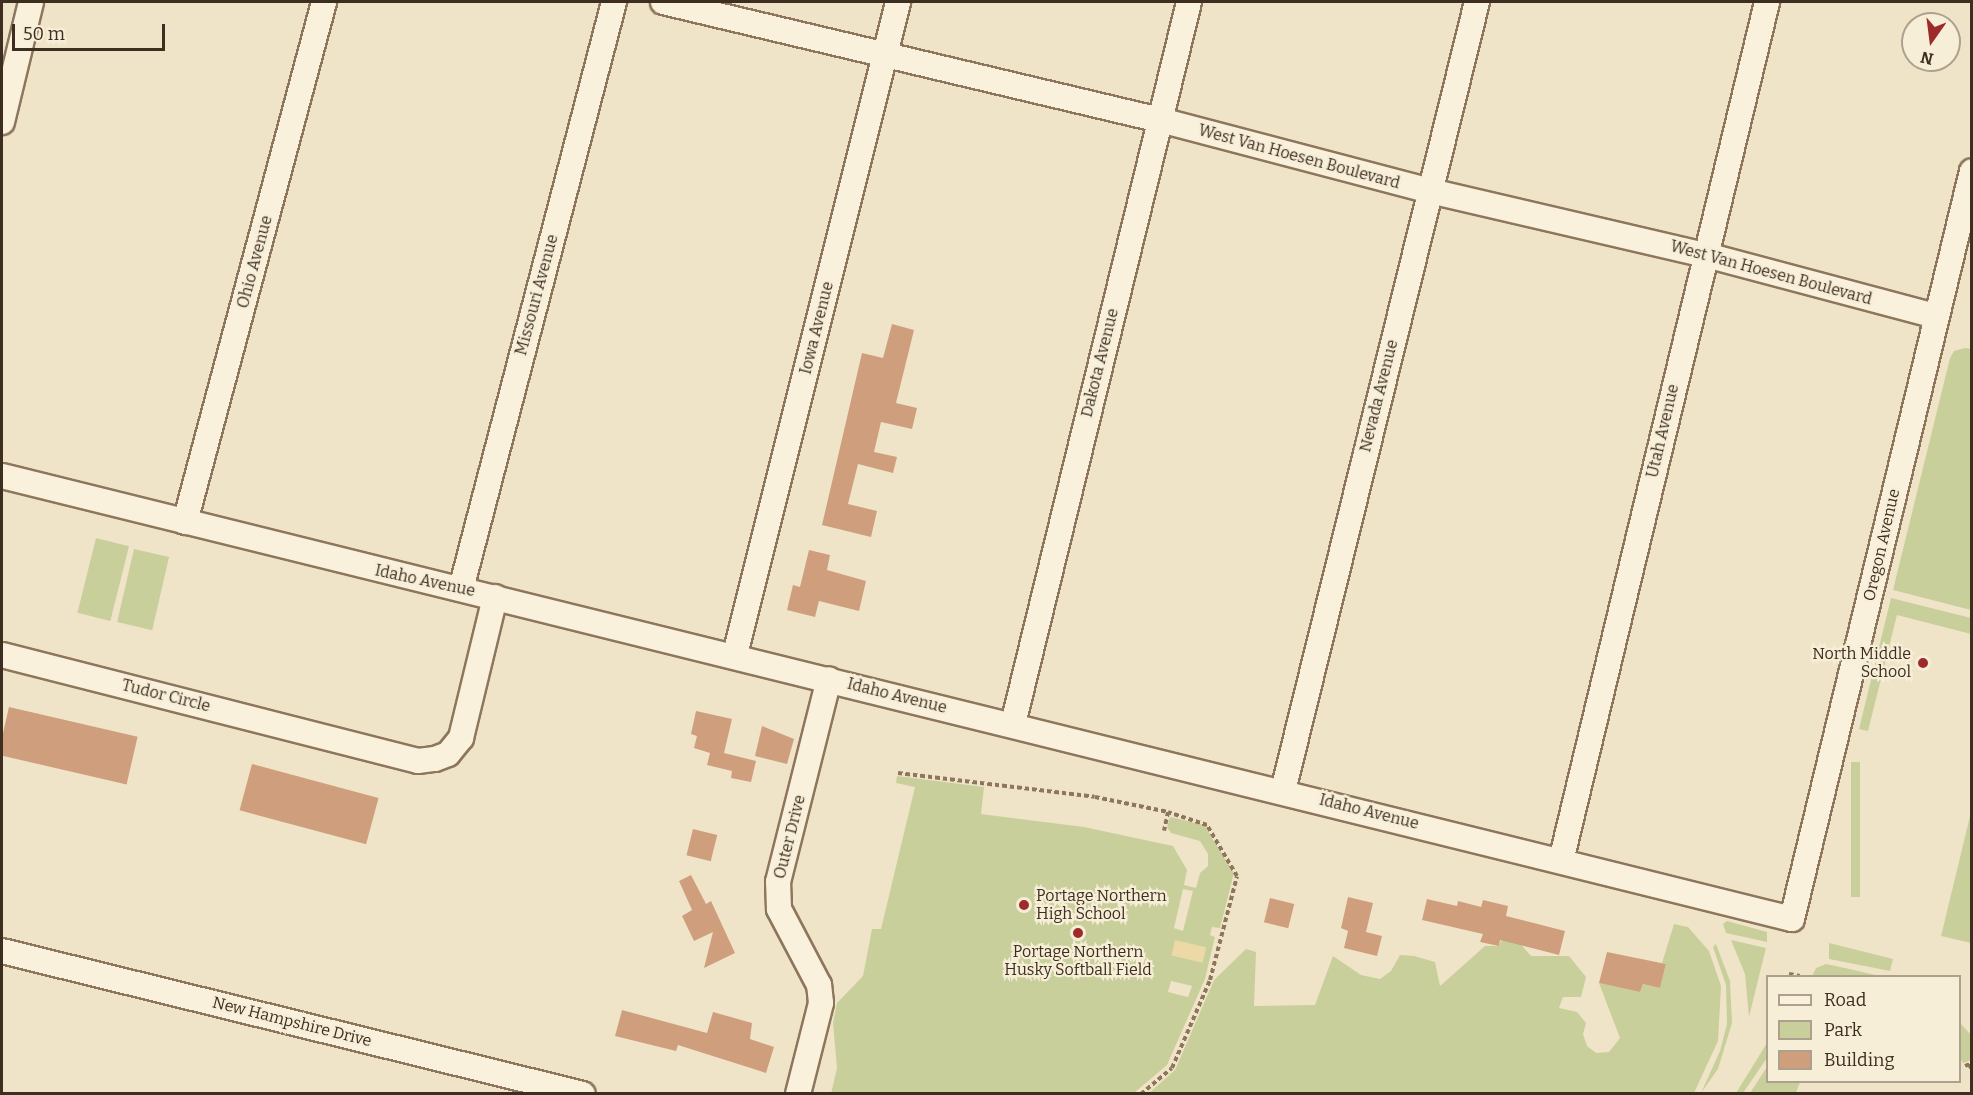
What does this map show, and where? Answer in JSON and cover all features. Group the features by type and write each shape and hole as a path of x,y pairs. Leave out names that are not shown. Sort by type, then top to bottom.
{"street":[{"path":"2,123 31,2"},
{"name":"Ohio Avenue","path":"185,522 324,2"},
{"name":"Missouri Avenue","path":"461,589 614,2"},
{"name":"West Van Hoesen Boulevard","path":"663,2 885,57 1160,120 1430,191 1706,255 1935,316"},
{"name":"Iowa Avenue","path":"735,655 898,2"},
{"name":"Dakota Avenue","path":"1013,724 1189,2"},
{"name":"Nevada Avenue","path":"1284,790 1477,2"},
{"name":"Utah Avenue","path":"1561,861 1767,2"},
{"name":"Oregon Avenue","path":"1792,920 1971,171"},
{"name":"Idaho Avenue","path":"2,476 1284,790 1792,920"},
{"name":"Tudor Circle","path":"2,655 418,761 435,759 457,746 495,597"},
{"name":"Outer Drive","path":"798,1094 821,1003 819,985 779,909 778,882 829,679"},
{"name":"New Hampshire Drive","path":"2,951 583,1094"}],"path":[{"path":"898,773 1095,796 1168,812 1207,825 1237,876 1210,980 1172,1068 1141,1094"},
{"path":"1164,831 1168,812"},
{"path":"1789,974 1794,975"},
{"path":"1969,1064 1971,1070"}],"green space":[{"path":"1972,349 1971,610 1893,590 1950,358 1954,351"},
{"path":"96,538 129,546 110,621 77,613"},
{"path":"134,549 169,557 152,630 117,622"},
{"path":"1891,598 1971,618 1971,634 1897,615 1868,731 1859,729"},
{"path":"1851,762 1860,762 1860,897 1851,897"},
{"name":"Portage Northern High School","path":"897,776 984,787 981,814 1084,827 1173,846 1187,870 1184,885 1196,888 1200,873 1208,866 1208,854 1200,841 1171,833 1167,827 1170,817 1204,825 1234,873 1220,928 1212,927 1210,935 1215,937 1205,979 1167,1065 1134,1093 831,1094 837,1068 833,1023 837,1003 863,976 872,929 881,929 915,787 896,783","holes":["1183,889 1193,891 1183,931 1174,928","1171,981 1192,986 1188,997 1168,992"]},
{"path":"1971,812 1971,943 1941,936"},
{"path":"1727,921 1767,932 1767,942 1726,933 1723,924"},
{"path":"1674,924 1688,927 1709,951 1721,986 1718,1041 1694,1093 1148,1094 1175,1070 1214,980 1246,949 1256,952 1254,1006 1315,1005 1333,956 1361,975 1380,979 1391,971 1400,955 1414,956 1435,962 1440,986 1485,946 1499,946 1506,927 1531,956 1569,956 1586,977 1581,997 1563,997 1559,1008 1577,1012 1586,1023 1583,1034 1587,1046 1596,1053 1609,1052 1620,1038 1599,983 1640,992 1643,984 1660,988 1666,964 1662,963"},
{"path":"1731,940 1766,948 1749,1017 1745,974"},
{"path":"1829,943 1893,959 1890,971 1829,959"},
{"path":"1716,944 1730,981 1732,1023 1718,1069 1701,1093 1720,1051 1727,1024 1726,985 1713,947"},
{"path":"1826,964 1876,975 1812,975 1816,968"},
{"path":"1961,1024 1971,1035 1971,1060 1963,1063 1961,1060"},
{"path":"1766,1045 1766,1059 1743,1093 1736,1093"},
{"path":"1766,1069 1766,1083 1800,1083 1796,1093 1750,1093"}],"sand":[{"path":"1175,940 1206,947 1203,963 1171,956"}],"building":[{"path":"892,324 914,330 896,403 917,408 912,429 881,422 874,452 897,457 893,473 858,464 848,504 877,511 871,537 822,525 862,353 883,358"},
{"path":"809,550 830,555 827,570 866,581 859,611 819,601 815,617 787,610 793,585 800,587"},
{"path":"9,707 138,737 127,784 2,756 2,737"},
{"path":"696,711 732,719 724,753 756,761 751,782 731,778 732,771 707,765 710,753 694,748 697,736 691,734"},
{"path":"762,726 794,739 787,764 755,756"},
{"path":"252,764 379,798 366,844 240,810"},
{"path":"693,829 717,835 711,861 686,855"},
{"path":"691,875 706,904 711,901 735,953 704,968 713,932 694,941 682,916 692,910 679,881"},
{"path":"1348,897 1373,903 1366,932 1382,936 1377,956 1344,948 1348,931 1341,928"},
{"path":"1270,898 1294,904 1288,928 1264,922"},
{"path":"1427,899 1457,906 1458,901 1481,907 1483,900 1508,906 1506,916 1565,931 1559,955 1500,940 1499,946 1480,942 1483,934 1422,920"},
{"path":"1607,952 1666,964 1660,988 1643,984 1640,992 1599,983"},
{"path":"622,1010 707,1033 713,1012 752,1023 750,1039 774,1047 766,1073 678,1045 676,1051 615,1036"}],"place":[{"name":"North Middle School","path":"1923,663"},
{"name":"Portage Northern High School","path":"1024,905"},
{"name":"Portage Northern Husky Softball Field","path":"1078,933"}]}
